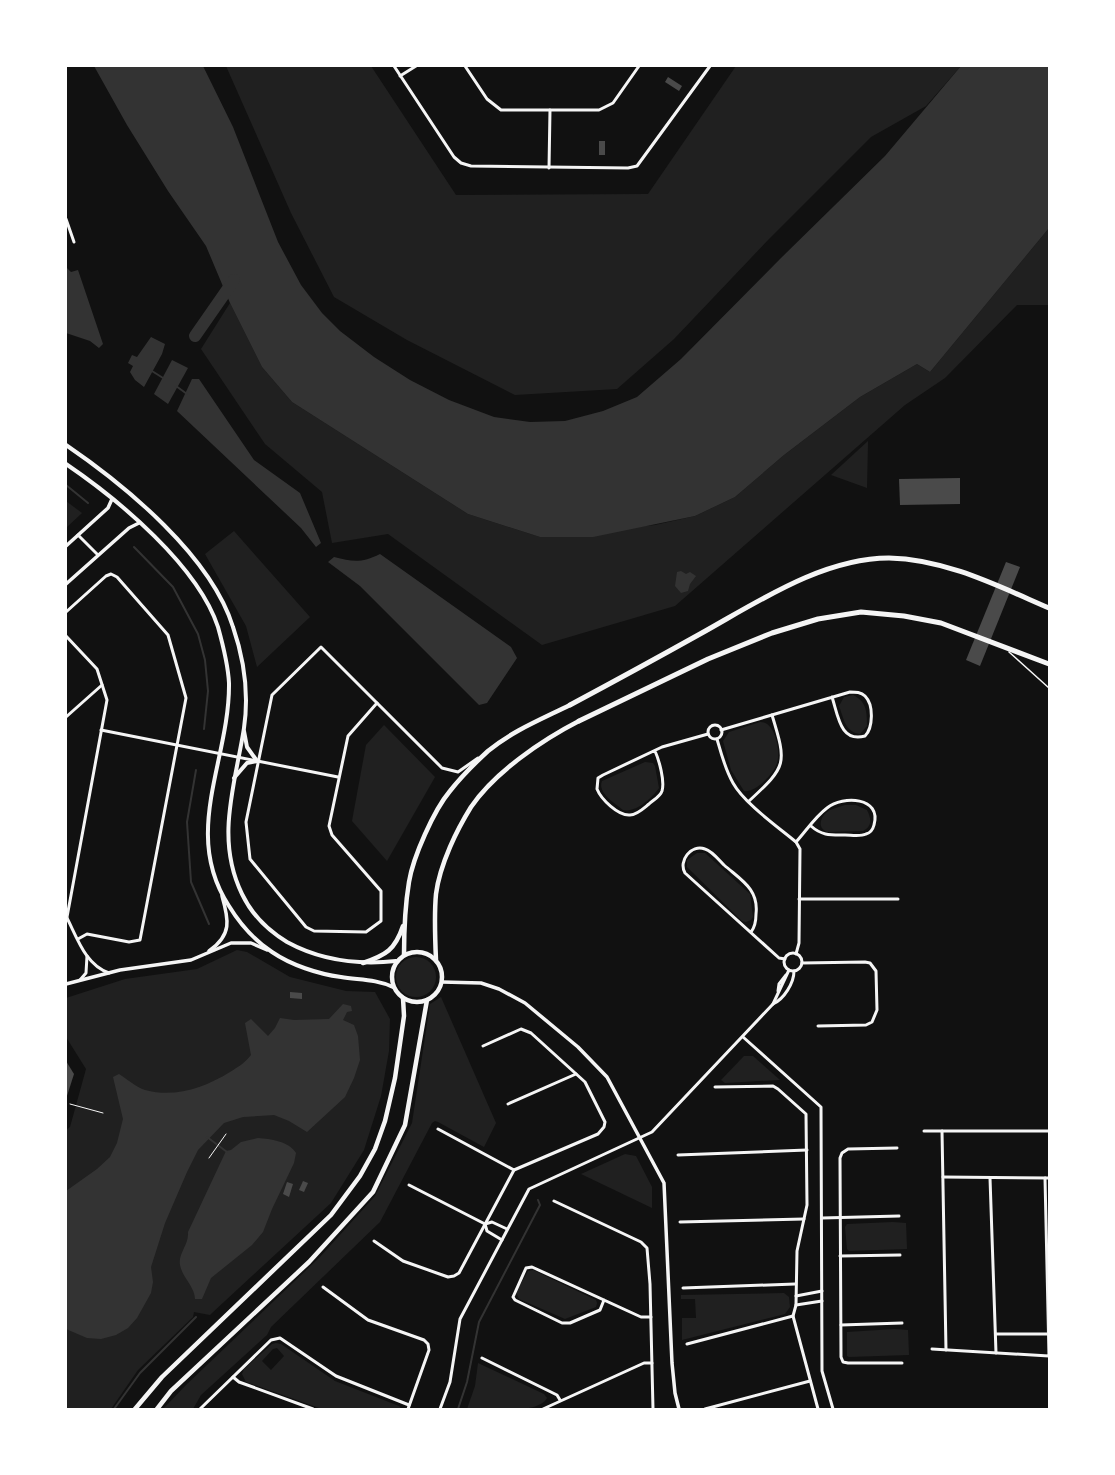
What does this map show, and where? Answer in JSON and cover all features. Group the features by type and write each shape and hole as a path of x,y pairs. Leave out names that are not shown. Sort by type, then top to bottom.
{"highway":[{"path":"570,705 785,587 845,563 888,558 932,562 975,577 1049,608"},
{"path":"580,721 694,665 772,633 818,619 861,612 904,616 941,623 1049,664"}],"main road":[{"path":"66,445 103,471 136,498 163,525 207,576 233,626 241,656 245,683 244,727 246,747 258,761"},
{"path":"66,464 112,499 139,523 177,561 207,603 218,626 225,655 229,682 224,732 210,800 207,836 209,860 222,896 251,935 272,952 290,962 324,974 382,982 393,987 403,998 410,1002 426,1000 436,993 442,982 441,970 436,960 429,954 414,951 404,955 396,962 391,971 393,987"},
{"path":"404,955 404,922 409,880 419,849 449,791 488,751 525,727 570,705"},
{"path":"436,960 436,893 444,860 458,829 468,812 490,785 505,771 556,734 580,721"},
{"path":"244,727 228,812 229,853 236,881 254,915 276,936 298,948 328,958 363,963 396,962"},
{"path":"234,779 247,763 258,761"},
{"path":"363,963 380,957 392,949 399,939 404,922"},
{"path":"135,1409 162,1377 331,1215 360,1176 375,1149 386,1114 397,1062 404,1016 403,998"},
{"path":"157,1409 170,1391 309,1262 373,1192 405,1124 426,1000"}],"street":[{"path":"394,66 454,157 461,163 471,166 549,168 628,168 637,166 710,66"},
{"path":"400,76 416,66"},
{"path":"466,66 487,99 501,110 599,110 613,103 638,66"},
{"path":"549,168 550,110"},
{"path":"66,220 74,242"},
{"path":"66,546 108,508 112,499"},
{"path":"66,584 129,528 139,523"},
{"path":"78,535 98,555"},
{"path":"66,612 106,576 111,574 117,577 168,635 186,698 140,940 129,942 87,934 78,939"},
{"path":"66,636 98,670 106,700 66,917 87,956 100,969 109,972"},
{"path":"378,703 348,736 338,777 329,826 330,832 381,891 381,921 366,932 314,931 306,927 250,859 246,822 272,695 321,647 378,703 442,768 458,772 488,751"},
{"path":"66,718 102,685"},
{"path":"721,730 832,697 850,692 859,692 865,695 870,702 871,726 865,736 857,738 848,736 842,729 832,697"},
{"path":"749,801 765,786 781,765 780,744 772,715"},
{"path":"708,734 709,728 713,726 718,727 721,730"},
{"path":"101,730 338,777"},
{"path":"717,739 720,736 721,730"},
{"path":"708,734 711,738 717,739"},
{"path":"655,751 662,782 660,795 637,813 630,815 624,814 602,798 597,789 598,778 655,751 708,734"},
{"path":"717,739 733,783 749,801 796,842 800,849 799,943 796,954"},
{"path":"796,842 827,808 845,800 863,801 871,806 875,815 872,829 866,834 825,836 811,826"},
{"path":"750,932 756,921 757,907 753,891 708,850 697,849 691,851 682,862 682,868 685,873 750,932 779,958 785,959"},
{"path":"202,956 215,947 226,931 228,917 222,896"},
{"path":"799,899 898,899"},
{"path":"66,984 109,972 145,965 191,960 231,943 251,943 272,952"},
{"path":"790,954 796,954 801,958 802,963 800,968 794,971 789,970 785,965 785,959 790,954"},
{"path":"80,981 86,973 87,956"},
{"path":"802,963 865,962 870,963 876,971 877,1010 872,1022 866,1025 818,1026"},
{"path":"440,1409 450,1382 460,1319 529,1189 652,1132 664,1122 773,1004 789,970"},
{"path":"773,1004 782,1000 794,977 794,971"},
{"path":"442,982 481,983 499,989 525,1002 578,1047 607,1078 664,1183 672,1363 675,1393 679,1409"},
{"path":"374,1241 403,1262 448,1277 454,1276 459,1273 514,1170 598,1134 604,1127 605,1122 603,1115 584,1082 527,1030 515,1031 483,1046"},
{"path":"742,1037 821,1108 822,1370 833,1409"},
{"path":"508,1104 576,1074"},
{"path":"715,1087 773,1086 806,1114 807,1204 797,1251 795,1284 796,1305 793,1316 818,1409"},
{"path":"438,1129 514,1170"},
{"path":"924,1131 1049,1131"},
{"path":"942,1131 946,1350"},
{"path":"897,1148 848,1149 842,1152 840,1158 841,1357 843,1362 902,1363"},
{"path":"678,1154 807,1150"},
{"path":"932,1349 1049,1356 1047,1178 943,1177"},
{"path":"990,1178 996,1353"},
{"path":"409,1185 485,1224 492,1222 507,1229"},
{"path":"554,1201 641,1242 647,1248 651,1317 653,1409"},
{"path":"822,1218 899,1216"},
{"path":"680,1222 804,1219"},
{"path":"485,1224 487,1231 502,1240"},
{"path":"840,1256 900,1255"},
{"path":"604,1300 600,1310 570,1324 562,1324 515,1300 513,1297 526,1268 532,1267 604,1300 641,1317 651,1317"},
{"path":"683,1288 795,1284"},
{"path":"323,1287 368,1320 424,1340 428,1344 429,1350 408,1409"},
{"path":"796,1296 822,1291"},
{"path":"796,1305 822,1301"},
{"path":"687,1344 793,1316"},
{"path":"841,1325 902,1323"},
{"path":"996,1334 1048,1334"},
{"path":"200,1409 271,1340 280,1338 336,1376 409,1405"},
{"path":"482,1358 557,1395 560,1400"},
{"path":"543,1409 644,1363 652,1363"},
{"path":"233,1377 239,1382 313,1409"},
{"path":"705,1409 810,1380"}],"lane":[{"path":"1005,648 1049,688"}],"path":[{"path":"70,1104 103,1113"},
{"path":"209,1158 226,1134"}],"shaded area":[{"path":"94,66 203,66 233,127 278,242 301,285 322,313 340,331 374,357 410,380 449,400 494,417 530,422 565,421 603,411 637,397 681,359 885,156 961,66 1049,66 1049,228 930,372 917,364 860,397 784,455 735,497 695,516 593,537 540,537 468,514 292,402 262,367 230,303 206,246 168,191 127,125"},
{"path":"226,66 371,66 456,195 648,194 736,66 961,66 926,106 871,137 769,239 674,339 617,389 515,395 407,340 334,297 291,213"},
{"path":"1049,228 1049,305 1017,305 945,378 905,405 675,606 542,645 388,534 332,543 322,492 265,444 201,349 230,303 262,367 292,402 468,514 540,537 655,525 695,516 735,497 784,455 860,397 917,364 930,372"},
{"path":"66,267 71,272 78,270 103,344 99,348 90,341 66,333"},
{"path":"151,337 165,344 162,354 144,387 135,380 130,372 133,366 128,363 132,355 137,357"},
{"path":"172,360 188,368 168,404 154,394"},
{"path":"192,379 199,379 254,460 300,493 321,543 316,547 301,528 177,411"},
{"path":"868,441 867,488 831,475"},
{"path":"66,501 82,513 66,528"},
{"path":"234,531 310,617 257,667 246,626 205,554"},
{"path":"380,554 511,647 517,658 487,703 479,705 360,586 328,562 334,557 357,561 368,559"},
{"path":"681,571 686,574 690,572 696,576 690,584 688,591 681,593 675,586 677,572"},
{"path":"853,695 864,704 866,712 867,726 860,734 851,731 848,728 839,706 844,697"},
{"path":"760,722 770,726 776,738 778,751 777,763 764,782 753,789 744,791 731,770 723,741 729,732"},
{"path":"384,725 435,777 387,861 352,821 366,745"},
{"path":"645,762 653,763 655,766 659,788 643,804 633,809 623,810 604,794 601,785 602,781"},
{"path":"845,805 856,805 867,810 870,819 870,824 868,827 863,831 827,832 824,830 821,821 824,815 830,810"},
{"path":"697,853 705,853 750,894 753,917 751,920 746,922 742,921 687,867 687,860"},
{"path":"237,950 247,952 290,977 346,991 375,992 390,1019 389,1051 381,1096 364,1150 331,1203 210,1315 194,1312 193,1317 138,1370 111,1409 66,1409 66,1130 70,1127 86,1069 66,1037 66,998 125,979 197,969"},
{"path":"416,957 430,963 436,977 430,991 416,997 402,991 396,977 402,963"},
{"path":"441,997 496,1123 484,1147 438,1122 435,1121 432,1123 380,1222 271,1327 267,1335 201,1395 193,1409 163,1409 186,1385 320,1257 375,1196 412,1123 430,1004"},
{"path":"343,1004 351,1006 352,1011 347,1012 343,1020 354,1025 358,1036 360,1060 354,1078 345,1097 307,1132 289,1121 274,1115 243,1117 224,1123 198,1150 187,1172 165,1223 151,1267 153,1282 151,1293 137,1318 128,1328 116,1335 101,1339 87,1338 66,1329 66,1191 97,1169 110,1157 117,1143 123,1119 113,1077 119,1074 142,1089 156,1092 178,1092 200,1087 239,1067 251,1055 245,1023 251,1019 268,1036 275,1028 280,1018 294,1020 329,1019"},
{"path":"744,1056 753,1056 780,1080 725,1083 721,1080"},
{"path":"258,1138 279,1141 289,1146 296,1153 294,1163 272,1209 263,1232 252,1245 211,1278 202,1299 195,1299 193,1290 183,1274 180,1265 188,1232 226,1151 231,1150 241,1142"},
{"path":"625,1154 636,1156 652,1187 652,1208 581,1174"},
{"path":"893,1222 906,1223 907,1249 849,1251 847,1249 845,1227 847,1224"},
{"path":"533,1270 596,1300 596,1307 565,1319 519,1299 516,1292 528,1271"},
{"path":"784,1293 789,1297 790,1307 785,1314 682,1340 682,1318 696,1318 695,1299 681,1299 681,1295"},
{"path":"895,1329 908,1330 909,1355 847,1356 847,1332"},
{"path":"272,1344 281,1344 335,1381 399,1406 402,1409 322,1409 246,1382 242,1374 244,1369","holes":["277,1348 284,1356 271,1370 262,1361 273,1349"]},
{"path":"478,1363 544,1394 547,1398 542,1403 534,1407 523,1409 467,1409 475,1386"}],"building":[{"path":"668,77 682,86 679,91 665,82"},
{"path":"599,141 605,141 605,155 599,155"},
{"path":"960,478 960,504 900,505 899,479"},
{"path":"1006,562 1020,567 980,666 966,660"},
{"path":"290,992 302,993 302,999 290,998"},
{"path":"66,1061 74,1074 66,1099"},
{"path":"303,1181 308,1183 304,1192 299,1190"},
{"path":"287,1182 293,1184 289,1197 283,1194"}],"waterway":[{"path":"195,336 234,280"},
{"path":"152,371 163,378"},
{"path":"176,386 187,394"},
{"path":"66,485 88,503"},
{"path":"134,547 173,587 198,634 205,660 208,691 204,729"},
{"path":"196,770 187,822 191,882 209,924"},
{"path":"207,1137 227,1152"},
{"path":"458,1409 467,1382 479,1322 540,1205 538,1200"},
{"path":"114,1409 140,1373 196,1317"}]}
